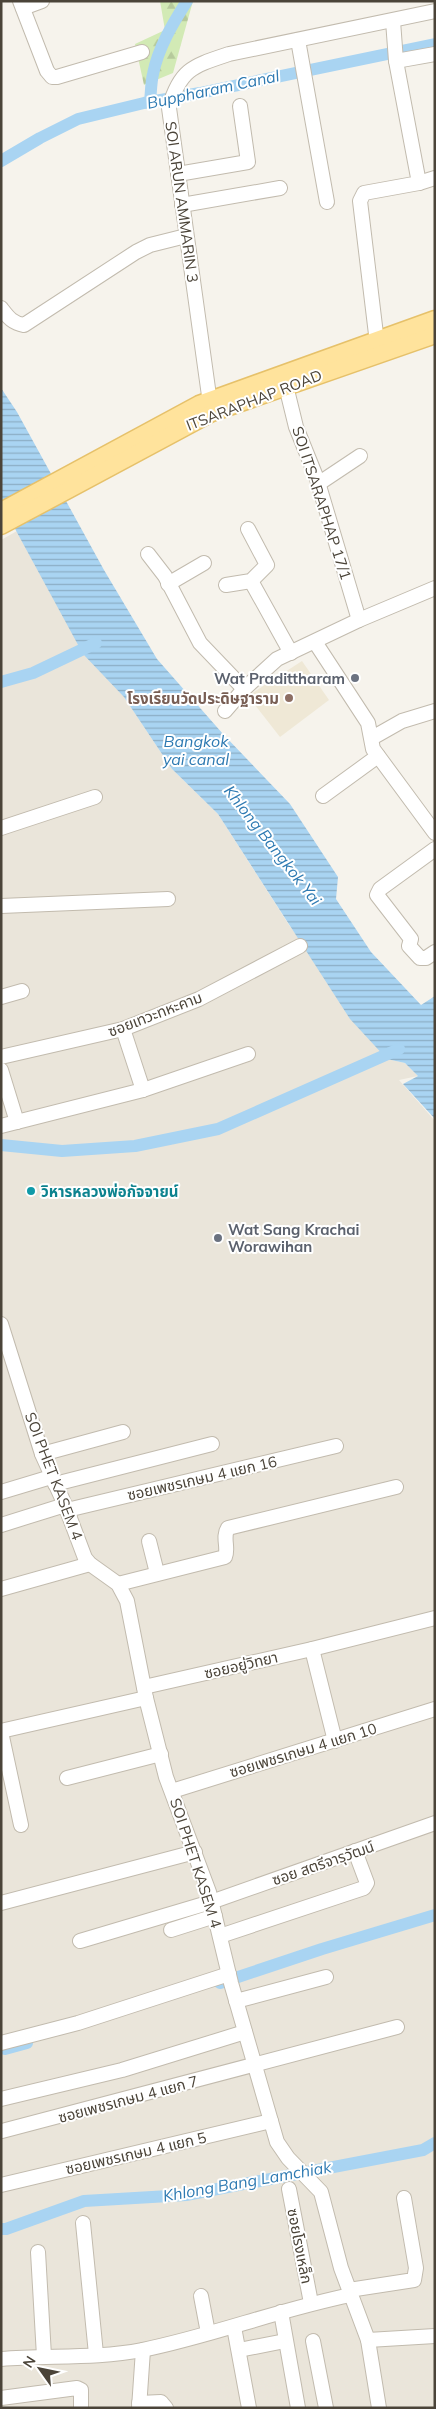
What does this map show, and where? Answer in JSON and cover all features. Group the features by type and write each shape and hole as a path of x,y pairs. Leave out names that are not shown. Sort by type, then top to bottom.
{"main road":[{"path":"211,407 378,346 435,319"},
{"name":"ITSARAPHAP ROAD","path":"1,526 124,451 211,407 286,386 378,346 435,335"},
{"path":"1,511 124,451"}],"street":[{"path":"42,1 22,5 47,71 52,77 142,52"},
{"name":"SOI ARUN AMMARIN 3","path":"211,407 169,108 177,84 186,72 197,65 229,54 435,11"},
{"path":"393,20 396,61 419,183"},
{"path":"298,40 327,202"},
{"path":"396,61 435,54"},
{"path":"178,174 248,162 240,106"},
{"path":"378,346 360,201 364,194 435,178"},
{"path":"182,205 280,188"},
{"path":"1,308 16,324 24,325 136,252 150,245 186,236"},
{"name":"SOI ITSARAPHAP 17/1","path":"286,386 301,442 318,484 359,620"},
{"path":"318,484 360,456"},
{"path":"226,585 251,581 267,565 248,528"},
{"path":"148,554 168,584 200,643 244,689"},
{"path":"168,584 204,563"},
{"path":"251,581 291,653"},
{"path":"225,711 244,689 277,660 359,620 435,588"},
{"path":"315,642 368,723 373,749 435,833"},
{"path":"372,738 402,722 435,711"},
{"path":"324,796 378,756"},
{"path":"1,828 95,798"},
{"path":"435,849 380,889 377,895 412,939 410,946 420,958 426,958 435,952"},
{"path":"1,906 168,899"},
{"name":"ซอยเทวะทหะคาม","path":"1,1057 123,1029 199,999 300,946"},
{"path":"1,997 22,991"},
{"path":"123,1029 143,1090"},
{"path":"1,1126 143,1090 248,1054"},
{"path":"1,1070 17,1122"},
{"name":"SOI PHET KASEM 4","path":"1,1324 42,1454 66,1507 85,1558 90,1564 118,1584 127,1600 145,1693 160,1754 211,1902 236,2001 271,2121 283,2152 321,2192 350,2292 368,2340 379,2408"},
{"path":"42,1454 122,1432"},
{"path":"1,1492 212,1444"},
{"name":"ซอยเพชรเกษม 4 แยก 16","path":"1,1525 66,1507 336,1446"},
{"path":"118,1584 225,1557 227,1553 225,1536 228,1528 396,1487"},
{"path":"149,1541 157,1573"},
{"path":"1,1590 90,1564"},
{"name":"ซอยอยู่วิทยา","path":"1,1732 435,1618"},
{"path":"312,1649 335,1741"},
{"name":"ซอยเพชรเกษม 4 แยก 10","path":"172,1791 435,1709"},
{"path":"1,1732 21,1825"},
{"path":"67,1778 160,1754"},
{"name":"ซอย สตรีจารุวัฒน์","path":"80,1941 211,1902 435,1823"},
{"path":"220,1936 364,1888 367,1883 355,1851"},
{"path":"1,1903 195,1852"},
{"path":"171,1930 215,1916"},
{"path":"236,2001 326,1977"},
{"path":"1,2043 78,2023 230,1978"},
{"name":"ซอยเพชรเกษม 4 แยก 7","path":"2,2131 255,2066 397,2027"},
{"path":"1,2099 122,2070 245,2032"},
{"name":"ซอยเพชรเกษม 4 แยก 5","path":"1,2185 271,2121"},
{"name":"ซอยโรงเหล็ก","path":"289,2189 311,2303"},
{"path":"1,2359 143,2350 350,2292 414,2280 416,2268 404,2198"},
{"path":"83,2223 96,2354"},
{"path":"38,2252 44,2356"},
{"path":"201,2296 208,2333"},
{"path":"280,2312 298,2408"},
{"path":"234,2326 250,2408"},
{"path":"368,2340 435,2336"},
{"path":"239,2350 285,2341"},
{"path":"313,2341 326,2408"},
{"path":"143,2350 139,2405 161,2402 166,2408"},
{"path":"1,2398 77,2388 81,2390 81,2408"}],"shaded area":[{"path":"17,531 41,572 172,769 218,814 289,925 387,1059 405,1063 418,1076 399,1080 435,1121 435,2408 1,2408 1,540"},
{"name":"โรงเรียนวัดประดิษฐาราม","path":"302,661 329,700 280,737 248,696"}],"green space":[{"path":"160,1 193,1 173,73 144,85 135,44 165,30"}],"water":[{"name":"Bangkok yai canal","path":"1,388 17,412 104,570 157,659 223,734 290,804 338,877 336,899 371,952 421,1005 435,996 435,1119 403,1084 418,1076 405,1063 387,1059 350,1019 218,814 172,769 124,697 83,654 1,503"}],"waterway":[{"path":"150,102 152,77 158,55 171,27 187,1"},
{"name":"Buppharam Canal","path":"1,161 40,138 78,119 144,103 435,44"},
{"path":"1,682 33,673 96,643"},
{"path":"1,1145 62,1151 135,1146 218,1129 399,1049"},
{"path":"220,1983 322,1949 435,1915"},
{"path":"5,2049 27,2043"},
{"name":"Khlong Bang Lamchiak","path":"1,2229 6,2229 84,2201 186,2195 423,2150 435,2143"}],"place":[{"name":"Wat Pradittharam","path":"355,678"},
{"name":"โรงเรียนวัดประดิษฐาราม","path":"289,698"},
{"name":"วิหารหลวงพ่อกัจจายน์","path":"31,1191"},
{"name":"Wat Sang Krachai Worawihan","path":"218,1238"}],"water label":[{"name":"Khlong Bangkok Yai","path":"273,845"}]}
